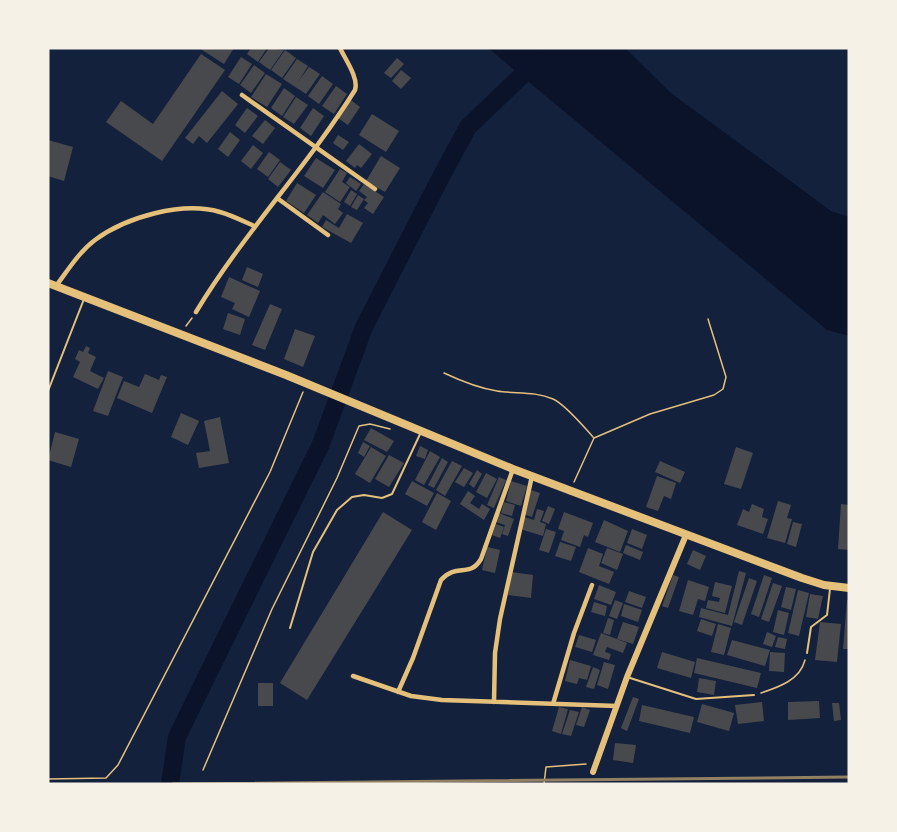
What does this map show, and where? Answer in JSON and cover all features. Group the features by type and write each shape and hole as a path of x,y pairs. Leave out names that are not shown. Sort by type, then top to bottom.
{"highway":[{"path":"52,285 181,334 570,491 802,578 849,588"}],"main road":[{"path":"592,772 627,677 686,535"}],"street":[{"path":"196,312 254,226 277,198 357,85 340,48"},
{"path":"242,95 375,189"},
{"path":"277,198 328,235"},
{"path":"52,285 96,240 123,225 154,214 182,208 206,210 219,212 254,226"},
{"path":"398,692 413,658 441,579 453,570 470,570 477,566 513,469"},
{"path":"494,702 495,654 500,619 532,476"},
{"path":"554,704 574,633 592,585"},
{"path":"353,676 398,692 442,700 617,706"}],"lane":[{"path":"48,391 84,299"},
{"path":"290,628 312,552 337,510 352,497 364,495 382,498 392,494 421,432"},
{"path":"807,653 811,627 827,615 830,585"},
{"path":"627,677 696,699 754,695"}],"path":[{"path":"181,334 196,312"},
{"path":"570,491 594,438 650,414 714,395 723,388 726,377 708,319"},
{"path":"444,373 477,387 530,393 554,399 594,438"},
{"path":"48,778 106,778 118,765 270,472 303,392 297,386"},
{"path":"203,770 272,609 337,478 359,426 370,424 388,429"},
{"path":"754,695 773,689 793,678 803,668 807,653"},
{"path":"544,784 546,767 596,762"}],"water":[{"path":"488,48 625,48 671,93 831,211 849,217 849,336 827,330"}],"building":[{"path":"199,48 234,48 224,64"},
{"path":"251,48 267,48 258,62 247,54"},
{"path":"269,48 284,50 270,70 259,62"},
{"path":"285,50 296,58 282,78 271,70"},
{"path":"201,54 225,70 162,161 106,122 121,101 153,124"},
{"path":"241,57 252,64 239,84 228,77"},
{"path":"397,58 404,64 391,78 384,73"},
{"path":"297,59 308,66 298,82 309,67 320,74 306,94 283,79"},
{"path":"254,65 265,73 251,93 240,85"},
{"path":"401,70 411,78 401,89 392,81"},
{"path":"266,74 282,84 267,107 251,97"},
{"path":"322,76 333,84 319,104 308,96"},
{"path":"336,86 347,94 334,114 322,106"},
{"path":"284,88 295,96 282,116 271,108"},
{"path":"222,91 238,104 207,143 199,136 193,144 185,138"},
{"path":"296,97 308,105 294,124 283,117"},
{"path":"351,100 360,107 348,125 338,118"},
{"path":"247,108 258,116 245,133 235,125"},
{"path":"313,108 324,116 311,136 300,128"},
{"path":"372,114 399,131 386,152 359,135"},
{"path":"265,120 275,128 263,144 252,136"},
{"path":"230,132 240,140 228,157 218,149"},
{"path":"338,135 349,142 343,150 333,143"},
{"path":"48,140 73,147 64,181 48,176"},
{"path":"359,144 372,154 361,168 357,165 355,168 346,161"},
{"path":"253,145 263,153 251,169 241,161"},
{"path":"269,152 280,160 268,177 257,169"},
{"path":"381,156 400,168 385,192 366,181"},
{"path":"316,158 335,170 323,188 304,176"},
{"path":"280,162 291,170 278,187 268,179"},
{"path":"340,169 347,173 342,182 350,187 340,202 325,192"},
{"path":"350,177 361,184 356,191 346,183"},
{"path":"297,183 316,195 304,213 286,201"},
{"path":"364,184 384,197 373,214 364,208 368,203 364,200 367,197 359,191"},
{"path":"351,190 357,194 350,206 344,202"},
{"path":"323,192 341,204 338,209 343,213 335,224 323,215 318,223 307,215"},
{"path":"358,195 364,199 357,210 351,207"},
{"path":"347,214 363,223 351,243 322,227 326,220 339,228"},
{"path":"247,267 263,274 258,287 242,280"},
{"path":"229,277 260,291 249,317 232,309 235,303 221,297"},
{"path":"270,304 282,309 265,350 252,345"},
{"path":"228,313 245,319 240,335 223,329"},
{"path":"295,329 315,336 303,367 284,359"},
{"path":"86,346 90,348 88,353 96,357 90,371 104,378 98,389 73,377 80,362 75,359 79,350 83,352"},
{"path":"108,371 123,377 108,416 93,411"},
{"path":"145,374 159,380 161,375 167,377 152,413 117,398 124,381 139,387"},
{"path":"181,413 199,421 188,445 171,437"},
{"path":"220,417 229,463 199,468 196,453 210,451 204,421"},
{"path":"371,428 394,441 387,452 364,440"},
{"path":"55,432 79,439 71,467 48,460"},
{"path":"363,442 370,446 364,457 358,453"},
{"path":"420,446 428,450 425,459 416,456"},
{"path":"371,447 386,456 370,483 355,474"},
{"path":"736,447 753,453 741,489 724,484"},
{"path":"430,451 440,457 424,485 415,480"},
{"path":"389,455 404,463 389,487 375,479"},
{"path":"442,458 448,462 434,488 428,485"},
{"path":"452,461 462,466 445,496 436,490"},
{"path":"660,461 685,472 680,483 655,472"},
{"path":"464,468 473,473 464,487 455,482"},
{"path":"477,470 482,474 474,488 469,484"},
{"path":"486,473 497,479 487,498 476,492"},
{"path":"657,476 676,483 671,499 664,496 658,511 646,507"},
{"path":"499,477 506,480 494,508 487,505"},
{"path":"412,481 434,493 427,506 405,494"},
{"path":"511,481 527,486 521,506 506,501"},
{"path":"531,490 540,493 532,517 523,514"},
{"path":"468,491 475,496 470,503 479,509 482,504 490,509 484,520 460,504"},
{"path":"437,493 451,501 436,530 422,522"},
{"path":"778,501 791,505 787,518 792,519 785,543 767,538"},
{"path":"504,502 515,505 512,516 501,513"},
{"path":"752,504 764,509 762,517 768,519 763,534 737,525 743,509 749,512"},
{"path":"841,504 849,505 849,550 838,549"},
{"path":"548,506 555,509 549,524 542,521"},
{"path":"537,509 544,511 540,522 546,524 543,536 520,529 524,517 534,520"},
{"path":"383,512 412,530 307,700 280,683"},
{"path":"564,512 593,523 588,537 584,535 580,547 561,540 564,531 558,529"},
{"path":"499,513 514,519 508,536 502,534 505,525 496,522"},
{"path":"604,520 628,531 620,552 595,542"},
{"path":"793,522 802,524 796,547 787,544"},
{"path":"496,524 504,527 500,538 492,535"},
{"path":"546,529 556,532 549,553 539,550"},
{"path":"632,529 647,535 642,549 627,543"},
{"path":"560,542 576,547 571,561 555,556"},
{"path":"626,545 643,552 640,560 623,553"},
{"path":"487,547 500,550 495,573 482,570"},
{"path":"588,548 603,554 599,566 614,572 609,584 579,572"},
{"path":"607,548 623,554 617,570 601,563"},
{"path":"693,550 706,556 700,570 687,564"},
{"path":"739,571 746,573 732,626 699,617 701,608 728,615"},
{"path":"511,572 533,575 531,598 508,595"},
{"path":"673,575 679,577 668,608 662,606"},
{"path":"764,575 772,578 759,617 751,614"},
{"path":"749,578 757,581 742,625 734,622"},
{"path":"688,580 709,587 705,601 698,599 693,615 679,611"},
{"path":"715,582 732,586 725,613 706,608 708,600 719,602 720,598 712,596"},
{"path":"773,583 782,586 769,622 761,619"},
{"path":"599,585 616,592 611,605 594,599"},
{"path":"786,587 796,589 791,610 781,607"},
{"path":"798,590 809,593 799,636 788,633"},
{"path":"629,591 646,597 642,608 625,602"},
{"path":"810,594 823,596 818,619 806,617"},
{"path":"615,600 623,603 617,619 609,616"},
{"path":"847,600 849,600 849,649 843,649"},
{"path":"594,602 607,606 605,616 591,612"},
{"path":"624,604 642,610 638,622 621,616"},
{"path":"778,610 789,613 784,635 773,632"},
{"path":"608,618 614,620 610,635 603,633"},
{"path":"701,619 716,624 712,636 697,631"},
{"path":"623,622 639,627 633,644 617,639"},
{"path":"820,622 841,624 837,662 815,660"},
{"path":"718,624 731,628 724,655 711,652"},
{"path":"767,632 776,636 772,647 763,644"},
{"path":"601,633 627,643 623,653 607,647 605,652 611,654 609,660 593,655"},
{"path":"579,635 596,640 592,652 575,647"},
{"path":"778,637 787,639 785,649 775,647"},
{"path":"732,640 770,650 765,666 727,655"},
{"path":"662,652 695,662 691,678 657,668"},
{"path":"770,652 785,653 784,672 769,671"},
{"path":"697,658 761,673 757,688 694,673"},
{"path":"570,660 591,666 587,680 579,678 577,684 565,681"},
{"path":"604,662 615,665 608,689 597,685"},
{"path":"593,667 600,670 594,689 586,687"},
{"path":"699,678 716,681 714,695 697,692"},
{"path":"258,683 273,683 273,706 258,706"},
{"path":"633,697 639,699 627,731 621,728"},
{"path":"819,701 820,718 788,720 788,702"},
{"path":"762,702 764,721 738,724 735,705"},
{"path":"832,703 839,703 841,720 834,721"},
{"path":"702,704 734,713 729,731 697,722"},
{"path":"642,705 694,717 690,733 639,721"},
{"path":"559,707 568,709 561,734 552,731"},
{"path":"582,707 590,710 584,727 576,725"},
{"path":"570,710 579,712 571,736 562,734"},
{"path":"615,743 636,745 633,763 613,760"}],"waterway":[{"path":"170,784 177,737 321,444 364,327 468,127 537,61"}],"railway":[{"path":"173,784 849,777"}]}
